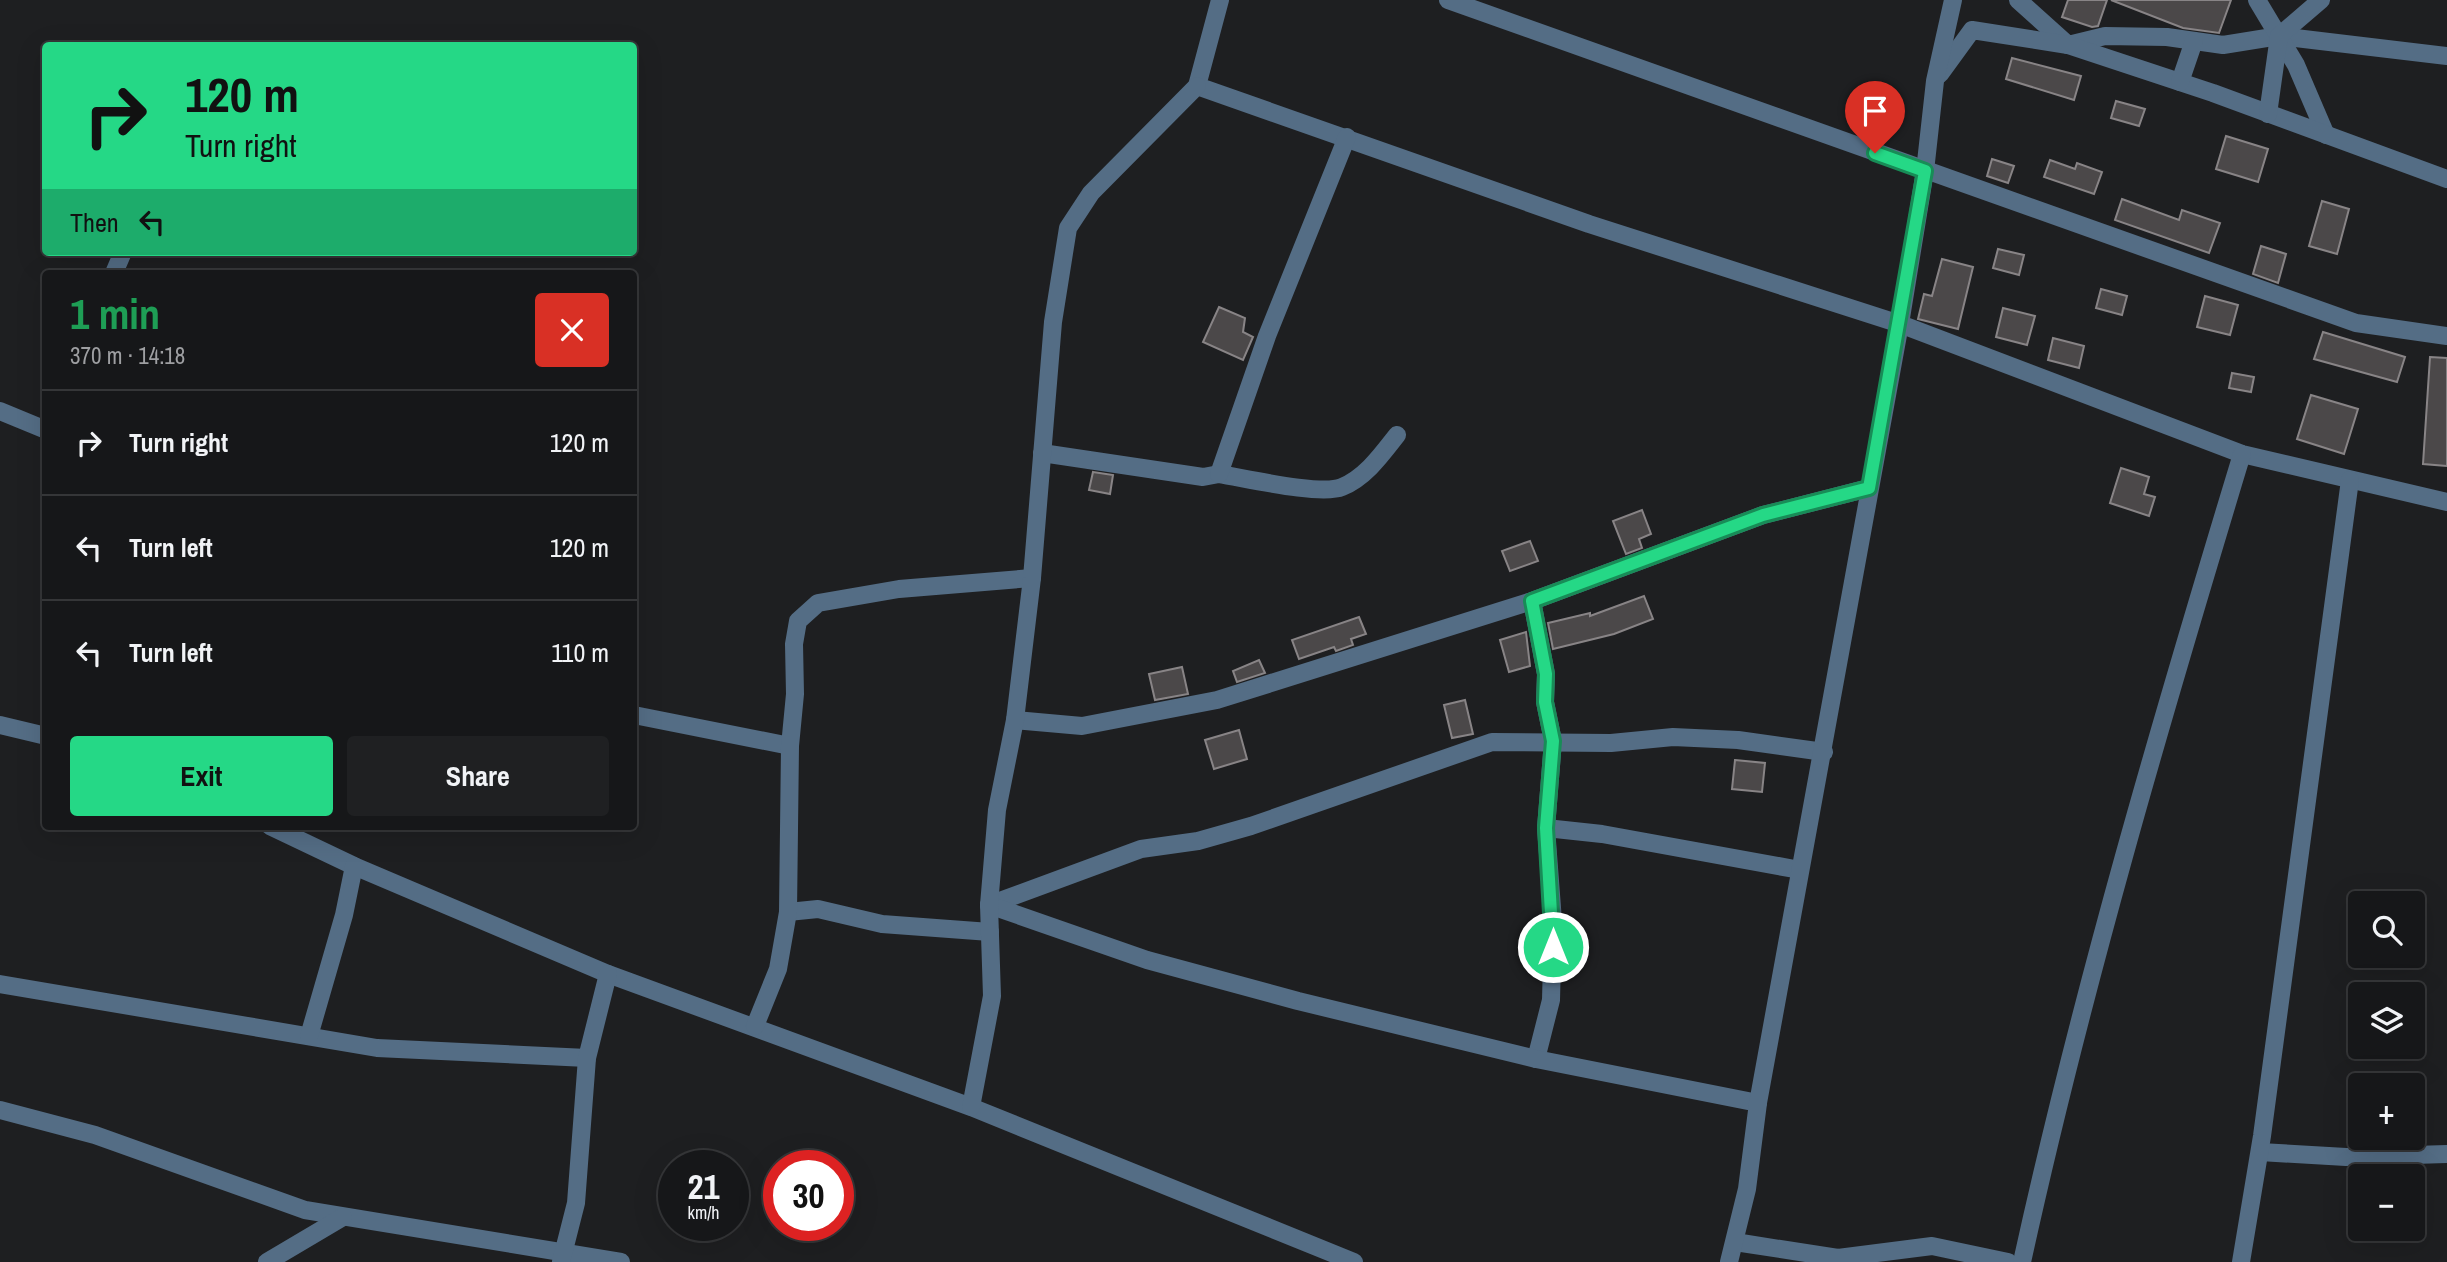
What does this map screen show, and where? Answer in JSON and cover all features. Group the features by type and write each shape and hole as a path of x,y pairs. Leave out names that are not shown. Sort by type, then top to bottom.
{"street":[{"path":"971,1107 992,996 989,905 997,810 1015,720 1032,578 1053,322 1068,228 1091,193 1197,86 1220,0"},
{"path":"1448,0 2356,323 2447,336"},
{"path":"1729,1262 1747,1189 1758,1103 1900,324 1925,171 1935,81 1953,0"},
{"path":"2018,0 2068,45"},
{"path":"2256,0 2296,65 2326,135"},
{"path":"2268,114 2279,36 2321,0"},
{"path":"1935,81 1972,30 2068,45 2180,82 2447,179"},
{"path":"2068,45 2105,36 2223,45 2279,36 2447,56"},
{"path":"2180,82 2194,41"},
{"path":"1197,86 1347,136 1589,224 1900,324 2242,454 2447,502"},
{"path":"1219,474 1268,336 1347,136"},
{"path":"0,411 42,428"},
{"path":"1042,453 1203,477 1219,474 1321,490 1340,488 1374,463 1397,435"},
{"path":"2022,1262 2069,1061 2186,640 2242,454"},
{"path":"2241,1262 2260,1152 2350,481"},
{"path":"1015,720 1082,726 1217,700 1532,601 1763,515 1869,488"},
{"path":"755,1026 778,969 788,912 790,746 795,694 794,643 798,621 818,603 899,589 1032,578"},
{"path":"1532,601 1546,674 1545,702 1553,741 1546,828 1553,921 1551,1000 1536,1059"},
{"path":"637,717 790,746"},
{"path":"3,727 42,735"},
{"path":"989,905 1141,849 1198,841 1251,826 1492,742 1611,743 1674,737 1738,740 1824,752"},
{"path":"1546,828 1602,834 1800,870"},
{"path":"278,830 354,866 608,974 971,1107 1354,1262"},
{"path":"309,1036 344,915 354,866"},
{"path":"989,905 1160,964 1298,1001 1536,1059 1758,1103"},
{"path":"788,912 818,909 882,924 990,932"},
{"path":"562,1257 576,1203 587,1058 608,974"},
{"path":"0,984 377,1048 587,1058"},
{"path":"0,1110 95,1135 158,1160 305,1210 562,1257 621,1262"},
{"path":"2260,1152 2346,1157 2447,1154"},
{"path":"267,1262 343,1217"},
{"path":"1735,1242 1838,1258 1933,1246 2008,1262"}],"building":[{"path":"2068,0 2107,0 2098,26 2092,27 2062,17"},
{"path":"2111,0 2231,0 2219,33 2183,28"},
{"path":"2012,58 2081,76 2074,100 2006,79"},
{"path":"2116,101 2145,109 2139,126 2111,118"},
{"path":"2226,136 2268,149 2258,182 2216,169"},
{"path":"1992,159 2014,166 2008,183 1987,176"},
{"path":"2050,160 2075,169 2077,163 2102,172 2094,194 2044,177"},
{"path":"2122,199 2179,220 2182,210 2220,223 2209,253 2115,220"},
{"path":"2322,201 2349,209 2337,254 2309,246"},
{"path":"2261,246 2286,254 2278,283 2253,274"},
{"path":"1998,249 2024,255 2019,275 1993,268"},
{"path":"1942,259 1973,267 1958,329 1918,319 1924,294 1932,296"},
{"path":"2101,289 2127,296 2122,315 2096,308"},
{"path":"2205,296 2238,305 2230,335 2197,327"},
{"path":"1219,307 1245,318 1243,332 1253,337 1243,360 1203,342"},
{"path":"2003,308 2035,316 2027,345 1996,337"},
{"path":"2323,332 2405,357 2397,382 2314,359"},
{"path":"2053,338 2084,346 2079,368 2048,360"},
{"path":"2430,357 2447,358 2447,466 2423,464"},
{"path":"2232,373 2254,377 2251,392 2229,388"},
{"path":"2311,395 2358,409 2344,454 2297,439"},
{"path":"2121,468 2149,477 2144,494 2155,497 2149,516 2110,503"},
{"path":"1093,472 1113,475 1110,494 1089,490"},
{"path":"1642,510 1651,534 1639,539 1642,548 1626,554 1613,521"},
{"path":"1530,541 1538,561 1510,571 1502,551"},
{"path":"1644,596 1653,619 1614,634 1553,649 1548,623 1590,613 1590,616"},
{"path":"1359,617 1366,634 1351,639 1353,645 1336,651 1334,647 1299,659 1292,640"},
{"path":"1526,632 1530,666 1509,672 1500,640"},
{"path":"1259,660 1265,673 1237,682 1233,671"},
{"path":"1182,667 1188,694 1155,700 1149,674"},
{"path":"1465,700 1473,734 1452,738 1444,705"},
{"path":"1239,730 1247,759 1214,769 1205,740"},
{"path":"1735,760 1765,763 1762,792 1732,789"}],"route":[{"path":"1553,947 1546,828 1553,741 1545,702 1546,674 1532,601 1763,515 1869,488 1925,171 1875,153"}]}
